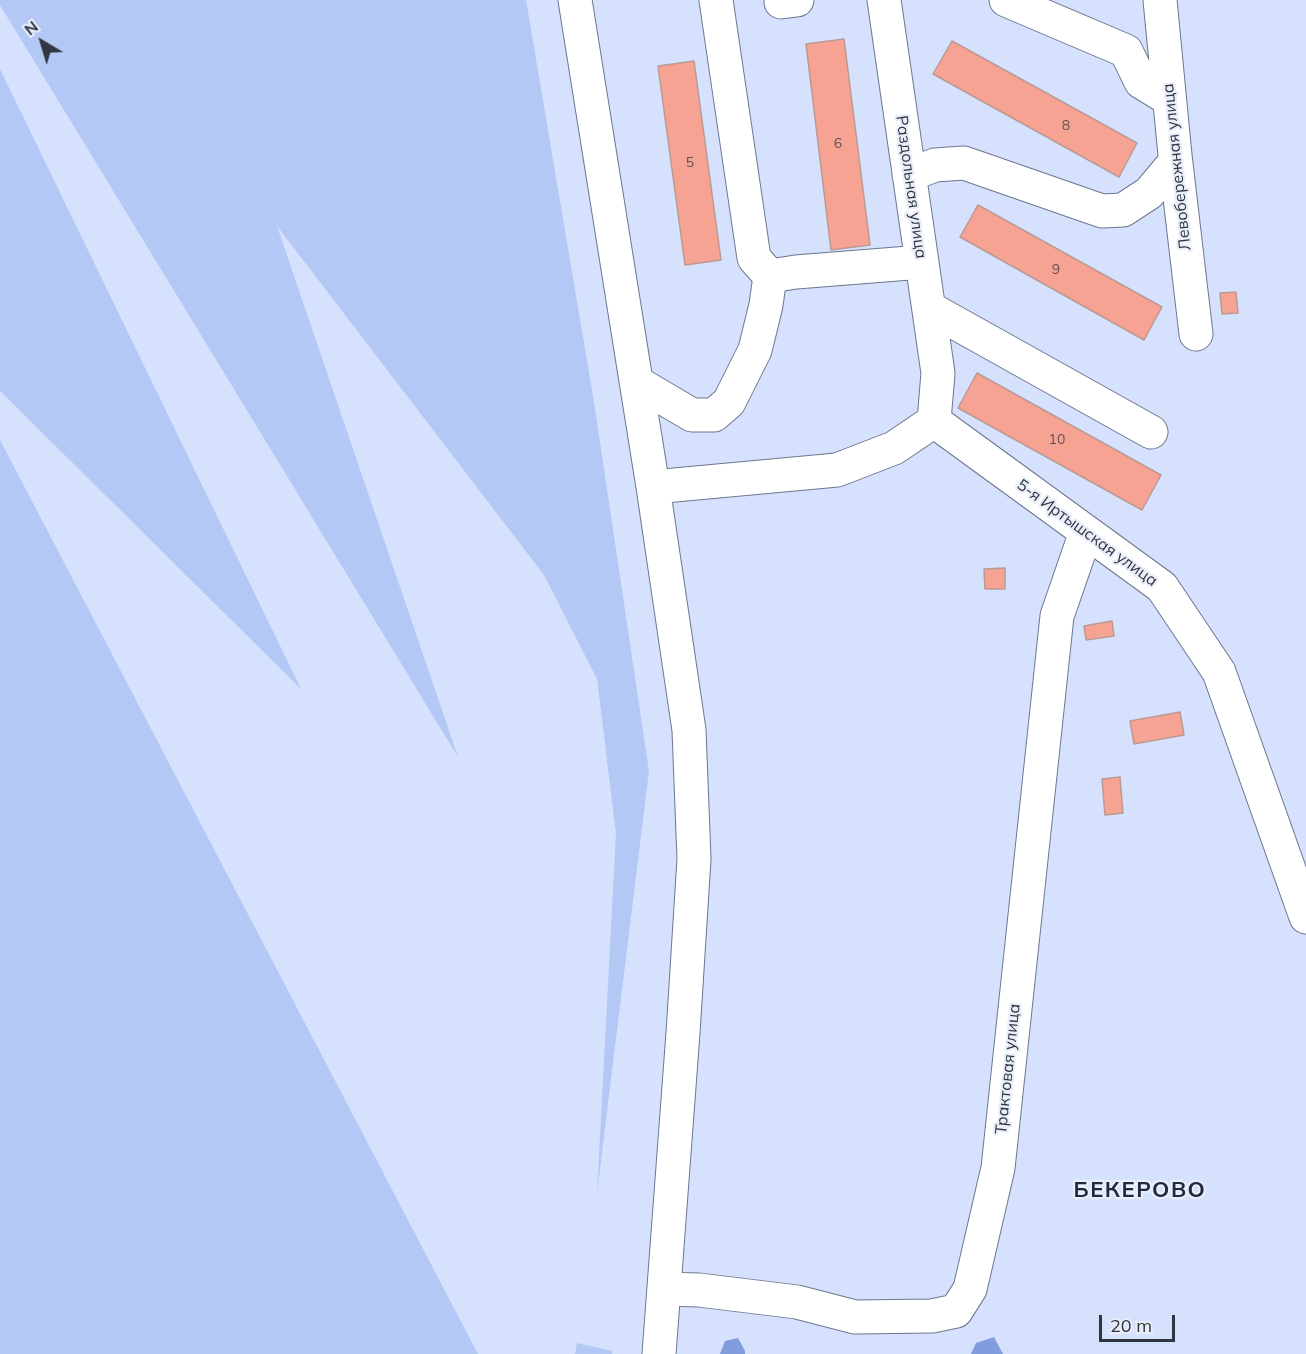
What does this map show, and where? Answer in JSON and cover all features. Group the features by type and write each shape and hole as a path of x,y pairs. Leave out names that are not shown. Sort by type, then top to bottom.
{"street":[{"path":"575,0 653,487 689,730 694,859 658,1354"},
{"path":"636,382 692,415 714,415 729,402 755,350 766,305 770,276 754,258 716,0"},
{"name":"Раздольная улица","path":"884,0 938,373 934,421"},
{"path":"1006,0 1126,51 1141,82 1169,99"},
{"name":"Левобережная улица","path":"1160,0 1175,162 1196,334"},
{"path":"909,175 935,165 964,163 1102,211 1123,210 1149,193 1175,162"},
{"path":"770,276 922,262"},
{"path":"929,308 1151,432"},
{"path":"653,487 837,470 894,448 934,421"},
{"name":"5-я Иртышская улица","path":"934,421 1162,587 1219,672 1306,917"},
{"name":"Трактовая улица","path":"664,1289 699,1290 797,1302 855,1317 932,1316 956,1311 970,1289 998,1168 1057,616 1086,532"}],"shaded area":[{"path":"0,0 526,0 594,402 649,771 597,1193 616,833 597,679 544,575 277,226 458,757 0,5"},
{"path":"0,69 301,689 0,391"},
{"path":"0,440 478,1354 0,1354"},
{"path":"994,1337 1003,1354 971,1354 976,1343"},
{"path":"738,1338 745,1354 720,1354 725,1341"},
{"path":"577,1343 612,1351 612,1354 575,1354"}],"building":[{"path":"844,39 870,245 831,250 806,44"},
{"path":"952,41 1137,143 1119,177 933,74"},
{"path":"694,61 721,260 685,265 658,66"},
{"path":"978,205 1162,307 1144,340 960,237"},
{"path":"1236,292 1238,313 1222,314 1220,293"},
{"path":"977,373 1161,475 1142,510 958,408"},
{"path":"1005,568 1005,589 985,589 984,569"},
{"path":"1112,621 1114,636 1086,640 1084,626"},
{"path":"1180,712 1184,735 1134,744 1130,721"},
{"path":"1120,777 1123,813 1105,815 1102,779"}],"district":[{"name":"БЕКЕРОВО","path":"1140,1190"}]}
